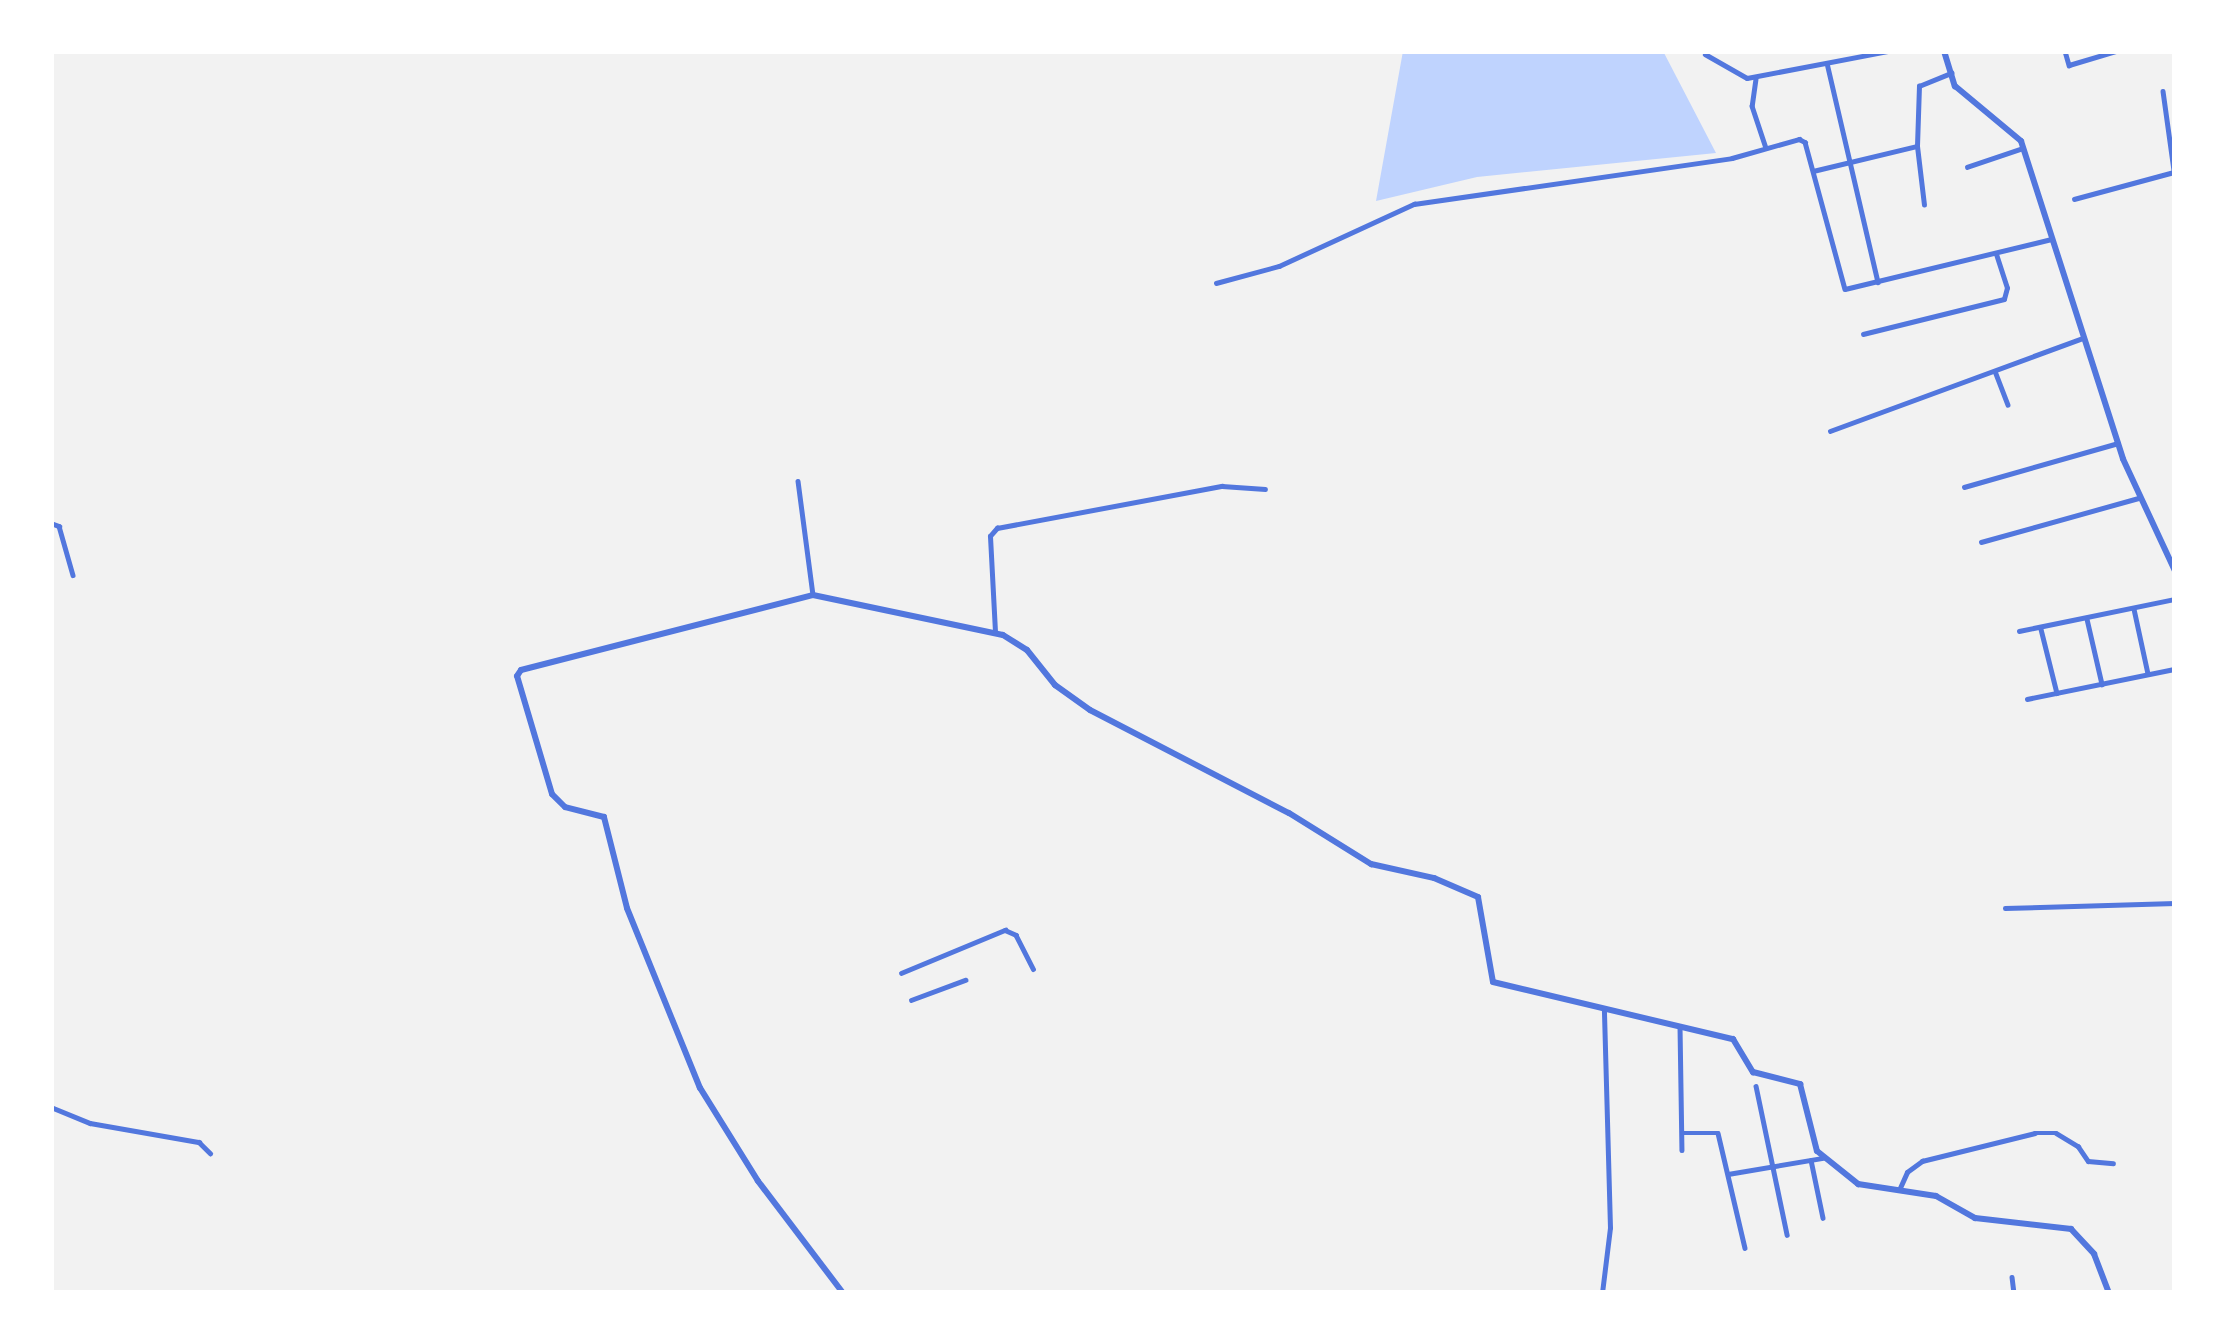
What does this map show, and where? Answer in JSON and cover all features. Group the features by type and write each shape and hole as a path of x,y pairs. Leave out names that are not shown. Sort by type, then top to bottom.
{"street":[{"path":"1705,54 1742,77 1888,51"},
{"path":"1944,51 1955,86 2023,148 2118,443 2175,571"},
{"path":"2065,51 2069,65 2116,51"},
{"path":"1827,63 1878,282"},
{"path":"1924,205 1917,146 1920,84 1951,73"},
{"path":"1756,76 1752,106 1766,148"},
{"path":"2074,199 2175,175 2163,92"},
{"path":"1216,283 1279,266 1414,204 1801,139 1841,285 1847,289 2051,239"},
{"path":"1813,171 1917,146"},
{"path":"1967,167 2023,148"},
{"path":"1863,334 2005,299 2007,288 1996,254"},
{"path":"1830,431 2083,338"},
{"path":"1995,370 2008,405"},
{"path":"1964,487 2118,443"},
{"path":"799,482 813,596"},
{"path":"995,632 990,536 997,528 1222,486 1265,488"},
{"path":"1981,542 2139,498"},
{"path":"51,524 59,526 73,575"},
{"path":"843,1293 803,1245 716,1118 636,934 604,817 565,807 552,794 517,676 526,668 813,596 995,632 1022,646 1054,686 1090,710 1288,813 1371,864 1434,878 1478,897 1493,982 1732,1039 1753,1072 1800,1084 1822,1158 1858,1184 1936,1196 1975,1218 2071,1229 2094,1254 2109,1293"},
{"path":"2019,631 2175,599"},
{"path":"2134,608 2148,674"},
{"path":"2086,617 2102,684"},
{"path":"2040,626 2057,693"},
{"path":"2026,699 2175,669"},
{"path":"2005,908 2175,902"},
{"path":"901,973 1005,931 1016,935 1033,969"},
{"path":"911,1000 965,980"},
{"path":"1602,1293 1610,1228 1604,1009"},
{"path":"1680,1026 1682,1150"},
{"path":"1756,1086 1787,1235"},
{"path":"51,1107 90,1123 199,1142 211,1154"},
{"path":"1682,1133 1715,1130 1744,1248"},
{"path":"1900,1188 1907,1172 1922,1161 2035,1133 2056,1133 2078,1146 2088,1161 2113,1163"},
{"path":"1727,1174 1822,1158"},
{"path":"1811,1160 1823,1218"},
{"path":"2012,1276 2014,1293"}],"water":[{"path":"1403,51 1663,51 1716,153 1477,177 1376,201"}]}
